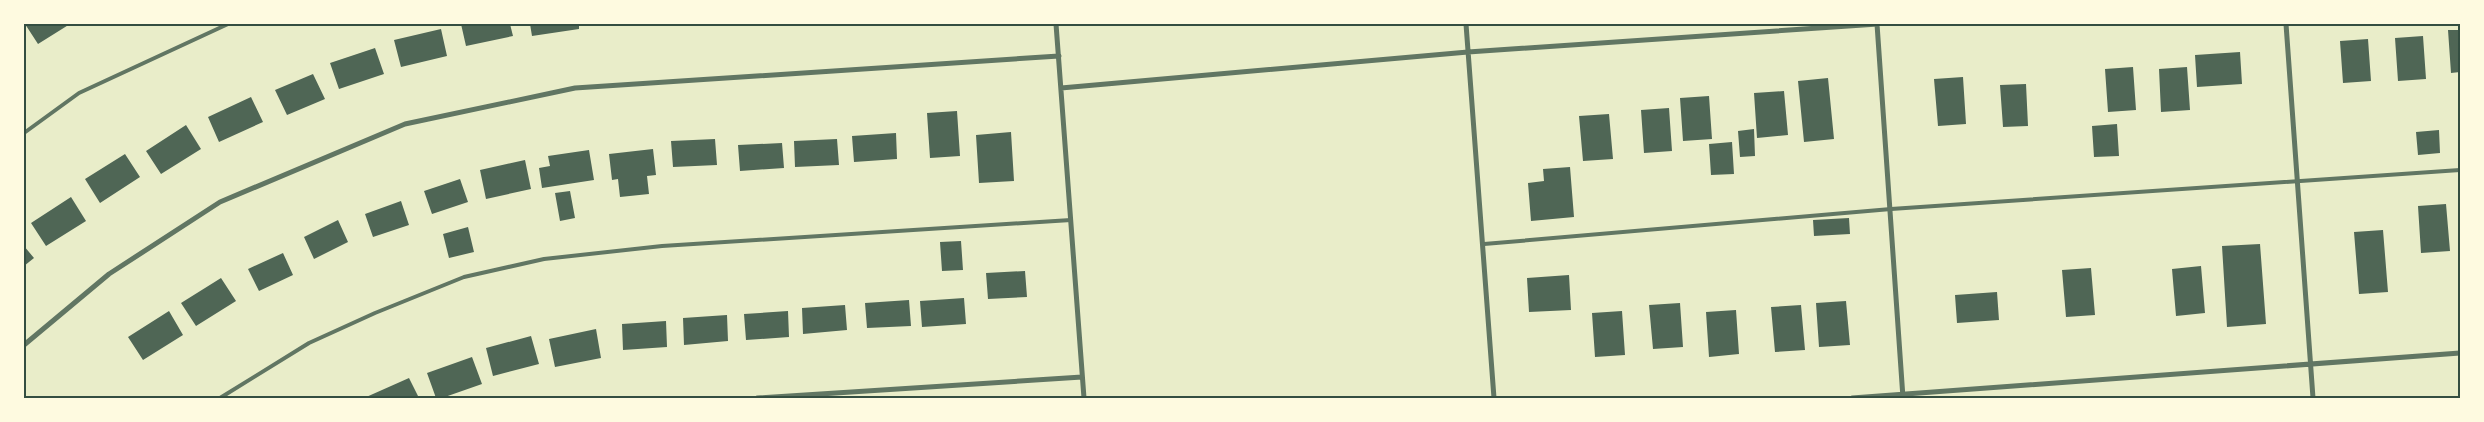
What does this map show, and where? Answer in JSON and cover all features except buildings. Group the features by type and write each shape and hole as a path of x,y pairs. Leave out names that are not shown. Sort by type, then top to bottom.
{"street":[{"path":"1056,24 1084,398"},
{"path":"1466,24 1484,244 1494,398"},
{"path":"1061,88 1468,52 1878,24 1903,397"},
{"path":"2286,24 2313,398"},
{"path":"24,345 109,274 220,202 405,124 575,88 1059,56"},
{"path":"1852,398 1903,397 2460,353"},
{"path":"757,398 1082,377"}],"lane":[{"path":"24,133 79,94 228,24"},
{"path":"1484,244 1891,210 2298,183 2460,170"},
{"path":"220,398 309,343 375,313 464,276 544,258 662,246 1071,220"}]}
